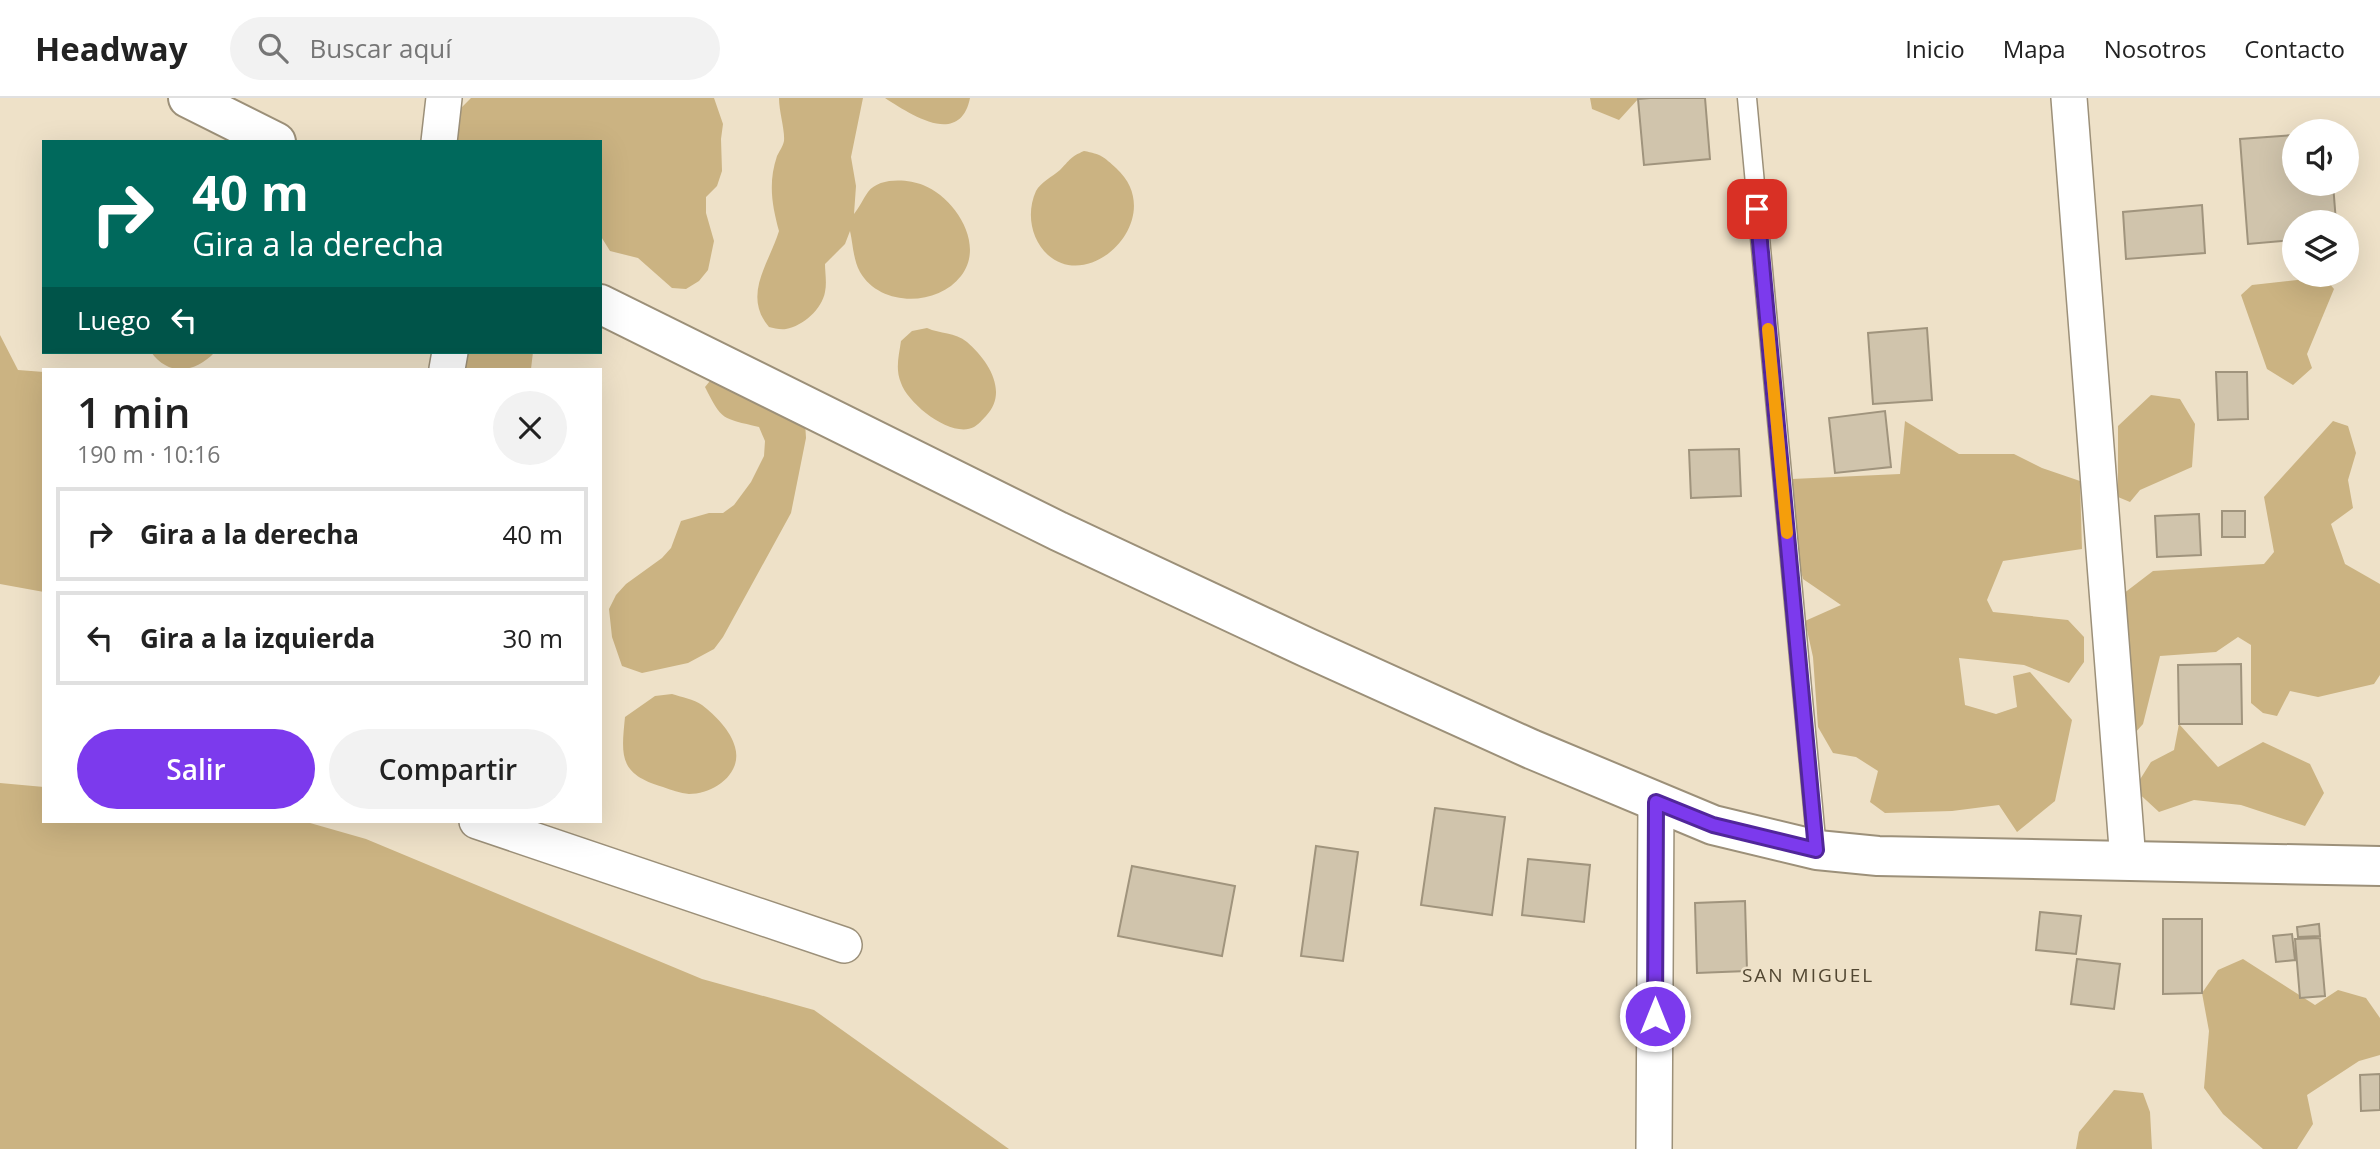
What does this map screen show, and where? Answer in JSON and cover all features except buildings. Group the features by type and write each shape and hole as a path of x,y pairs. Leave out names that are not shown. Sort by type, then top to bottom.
{"street":[{"path":"188,98 272,140"},
{"path":"439,140 444,98"},
{"path":"2069,98 2128,861"},
{"path":"602,305 1058,531 1308,649 1531,749 1713,825 1816,850 1892,857 2380,866"},
{"path":"1654,1149 1656,802"},
{"path":"483,823 844,945"}],"lane":[{"path":"1747,98 1816,850"}],"shaded area":[{"path":"471,98 714,98 723,124 722,171 717,186 706,197 706,213 714,241 708,270 699,281 686,289 672,288 638,258 610,251 602,238 602,140 454,140 460,109"},
{"path":"779,98 863,98 851,157 856,186 854,214 873,187 886,182 910,181 935,191 955,211 968,236 968,263 951,286 924,298 894,297 881,292 860,272 850,231 845,244 825,264 825,292 816,310 792,327 769,327 761,315 758,291 764,267 779,231 772,185 774,166 784,141"},
{"path":"885,98 970,98 965,113 956,121 945,124 920,118"},
{"path":"1590,98 1639,98 1619,120 1592,109"},
{"path":"1084,151 1102,156 1116,168 1130,187 1134,207 1129,227 1118,244 1103,257 1085,265 1066,264 1042,249 1034,234 1031,208 1036,191 1041,185 1073,157"},
{"path":"2282,282 2282,287 2334,289 2307,354 2312,368 2293,385 2267,369 2241,295 2252,285"},
{"path":"927,328 958,336 967,342 982,358 993,377 996,397 993,407 974,427 954,428 943,424 921,409 901,383 898,367 901,341 912,331"},
{"path":"0,335 18,370 42,372 42,592 0,584"},
{"path":"153,354 213,354 191,368 171,368"},
{"path":"462,354 533,354 531,368 458,368"},
{"path":"714,376 805,422 806,438 791,513 714,649 688,663 642,673 622,666 612,637 609,609 616,595 671,548 681,521 709,513 723,513 734,505 751,482 764,456 765,441 759,427 730,419 715,406 705,387"},
{"path":"2151,395 2180,399 2195,424 2192,467 2140,490 2130,502 2118,497 2118,426"},
{"path":"1905,421 1959,454 2014,454 2042,468 2080,481 2082,549 2003,561 1987,600 1993,612 2068,620 2084,637 2084,662 2069,683 2024,665 1959,658 1965,705 1996,714 2017,707 2013,676 2030,672 2072,720 2055,801 2017,832 1999,805 1952,811 1885,813 1870,802 1878,771 1856,757 1833,753 1818,727 1813,657 1805,621 1841,605 1803,579 1791,532 1792,479 1900,474"},
{"path":"2333,421 2348,426 2356,453 2348,480 2353,508 2331,524 2345,564 2380,584 2380,675 2374,684 2318,697 2290,691 2277,716 2263,713 2251,703 2251,645 2238,637 2216,652 2160,656 2143,724 2134,734 2119,597 2153,571 2264,564 2274,552 2264,497"},
{"path":"672,694 702,705 722,724 735,747 735,766 730,774 716,786 698,793 679,792 649,782 631,770 626,762 623,743 625,717 655,696"},
{"path":"2179,724 2218,767 2263,742 2310,764 2324,793 2305,826 2241,805 2194,800 2159,812 2134,789 2151,762 2174,750"},
{"path":"0,783 42,787 42,823 310,823 366,839 702,979 814,1010 1009,1149 0,1149"},
{"path":"2243,959 2315,1005 2338,990 2366,998 2380,1018 2380,1055 2359,1061 2307,1095 2313,1124 2297,1149 2263,1149 2223,1114 2204,1088 2209,1031 2202,993 2218,970"},
{"path":"2114,1090 2143,1093 2150,1112 2152,1149 2076,1149 2079,1132"}],"slow traffic":[{"path":"1768,329 1787,533"}],"district":[{"name":"SAN MIGUEL","path":"1808,975"}],"route":[{"path":"1655,1016 1656,802 1713,825 1816,850 1757,209"}]}
